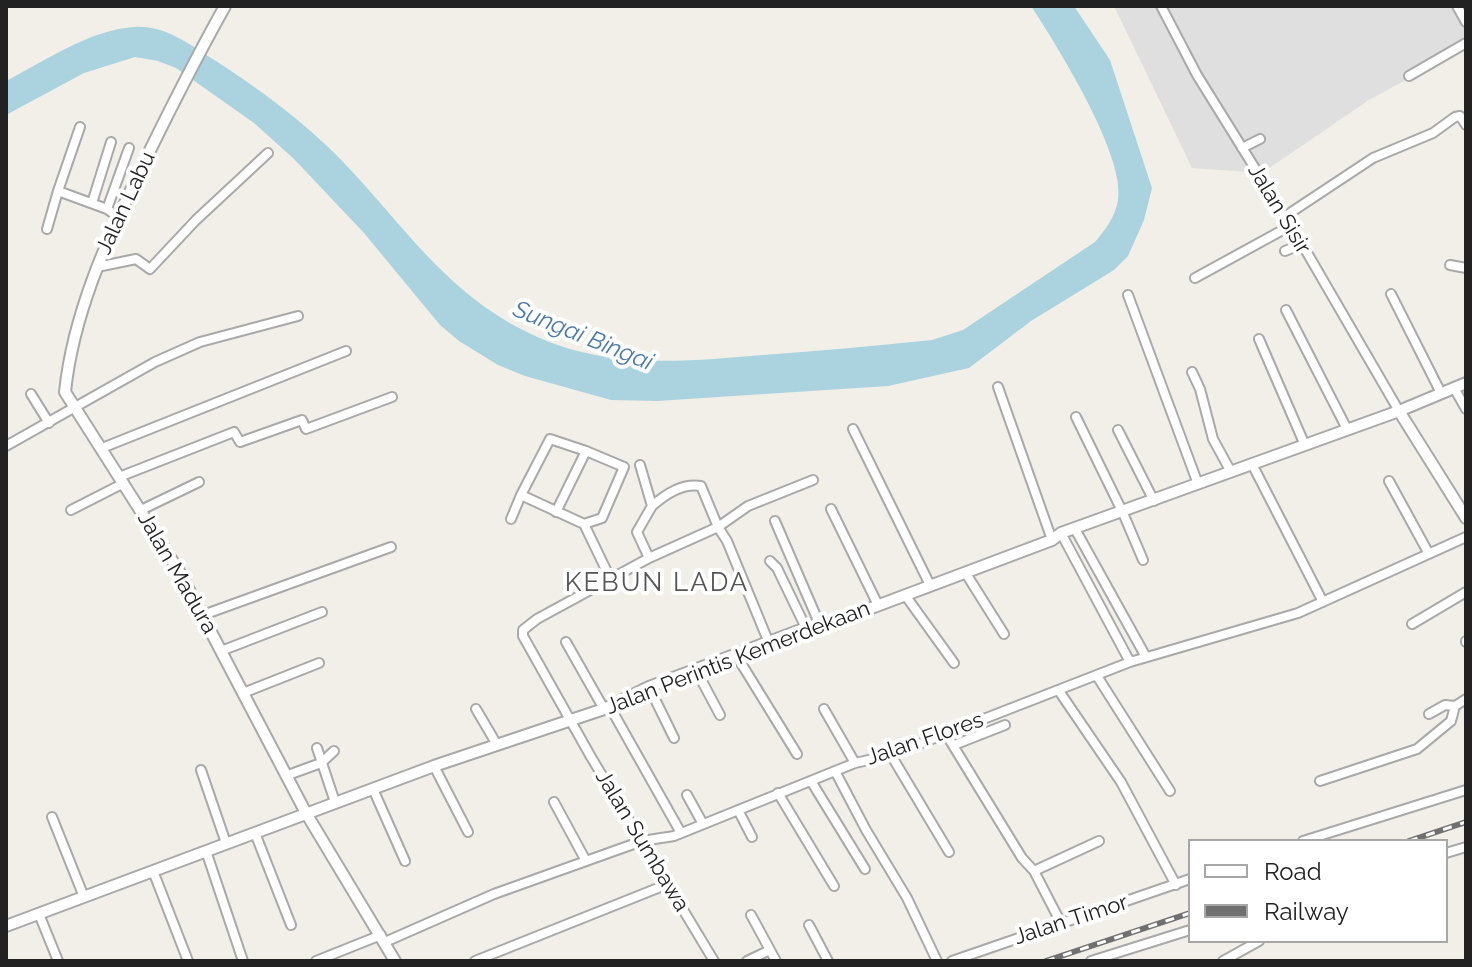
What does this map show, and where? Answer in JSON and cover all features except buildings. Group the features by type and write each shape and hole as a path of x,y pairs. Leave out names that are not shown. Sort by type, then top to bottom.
{"street":[{"name":"Jalan Labu","path":"76,409 65,392 68,365 97,267 117,216 165,116 225,6"},
{"name":"Jalan Sisir","path":"1161,6 1197,75 1302,244 1399,411"},
{"path":"1461,9 1466,22"},
{"path":"1409,76 1466,43"},
{"path":"1284,217 1373,158 1433,133 1455,117 1460,116 1466,125"},
{"path":"47,229 80,127"},
{"path":"1242,148 1260,139"},
{"path":"92,203 111,142"},
{"path":"107,209 129,148"},
{"path":"97,267 136,259 150,269 196,220 268,153"},
{"path":"58,191 107,209 117,216"},
{"path":"1195,278 1290,226"},
{"path":"1285,251 1302,244"},
{"path":"1450,265 1466,268"},
{"path":"1391,294 1441,393"},
{"path":"1128,295 1198,484"},
{"path":"1286,310 1347,429"},
{"path":"6,446 76,409 144,367 200,342 298,316"},
{"path":"1259,339 1304,443"},
{"path":"102,448 346,351"},
{"path":"1192,372 1200,389 1213,439 1231,472"},
{"name":"Jalan Perintis Kemerdekaan","path":"6,926 496,743 607,708 649,687 819,623 850,616 1304,443 1399,411 1466,383"},
{"path":"998,387 1056,536 1130,662"},
{"path":"1454,388 1466,409"},
{"path":"31,394 49,423"},
{"path":"71,510 122,480 234,432 240,442 302,420 306,429 392,397"},
{"name":"Jalan Madura","path":"76,409 203,615 306,813 383,938 393,960"},
{"path":"1399,411 1466,518"},
{"path":"1076,417 1143,560"},
{"path":"853,429 930,585"},
{"path":"1118,430 1154,501"},
{"path":"511,519 550,439 624,467 602,518 584,524"},
{"path":"556,512 586,451"},
{"path":"1252,464 1323,602"},
{"path":"640,465 652,506"},
{"path":"521,495 584,524 611,580 649,558 718,527 748,506 813,480"},
{"path":"1389,481 1429,554"},
{"path":"141,510 199,482"},
{"path":"649,558 637,532 639,524 652,506 672,491 701,486 769,643"},
{"path":"831,509 878,605"},
{"path":"775,521 819,623"},
{"path":"1075,529 1146,657"},
{"name":"Jalan Flores","path":"316,961 642,841 681,833 855,763 891,755 1130,662 1237,633 1323,602 1466,537"},
{"path":"203,615 391,547"},
{"path":"770,561 777,568 806,628"},
{"path":"965,572 1004,634"},
{"name":"Jalan Sumbawa","path":"611,580 537,619 523,630 523,636 570,721 714,961"},
{"path":"1412,624 1466,592"},
{"path":"905,595 954,663"},
{"path":"221,651 322,612"},
{"path":"566,642 681,833"},
{"path":"736,655 797,754"},
{"path":"243,693 319,663"},
{"path":"696,670 720,715"},
{"path":"1097,676 1170,791"},
{"path":"649,687 674,738"},
{"path":"1059,691 1121,782 1176,885"},
{"path":"1429,714 1466,699"},
{"path":"1320,781 1417,749 1451,721 1455,706"},
{"path":"476,709 496,743"},
{"path":"824,709 855,763"},
{"path":"954,745 1005,725"},
{"path":"946,734 1022,858 1034,871 1061,923"},
{"path":"317,748 335,802"},
{"path":"288,775 321,763 334,751"},
{"path":"891,755 949,852"},
{"path":"434,766 468,832"},
{"path":"201,770 226,843"},
{"path":"835,771 907,898 937,961"},
{"path":"811,781 865,869"},
{"path":"373,789 405,861"},
{"path":"1309,839 1466,790"},
{"path":"778,793 834,886"},
{"path":"687,795 703,824"},
{"path":"554,802 586,861"},
{"path":"738,810 752,837"},
{"path":"52,817 84,897"},
{"path":"255,833 291,925"},
{"path":"1034,871 1099,841"},
{"path":"206,851 243,961"},
{"path":"153,871 188,961"},
{"name":"Jalan Timor","path":"952,961 1188,880"},
{"path":"475,961 668,884"},
{"path":"39,914 58,961"},
{"path":"751,915 776,961"},
{"path":"809,925 828,961"},
{"path":"1091,961 1188,931"},
{"path":"1223,961 1255,943"},
{"path":"747,961 770,950"}],"shaded area":[{"path":"1114,6 1466,6 1466,47 1369,100 1262,173 1192,168"}],"water":[{"path":"1031,6 1074,6 1110,60 1152,188 1144,220 1128,256 1114,270 1031,321 969,368 888,386 657,401 611,400 525,376 498,365 440,325 364,233 294,159 254,123 176,68 135,57 84,73 6,115 6,81 100,34 134,27 155,29 193,47 285,110 327,146 418,246 466,293 525,331 554,344 612,358 671,361 932,340 963,330 1095,242 1117,206 1118,181 1101,129 1072,72"}],"railway":[{"path":"1415,839 1466,822"},
{"path":"1046,961 1188,914"}],"district":[{"name":"KEBUN LADA","path":"657,583"}],"water label":[{"name":"Sungai Bingai","path":"583,336"}]}
